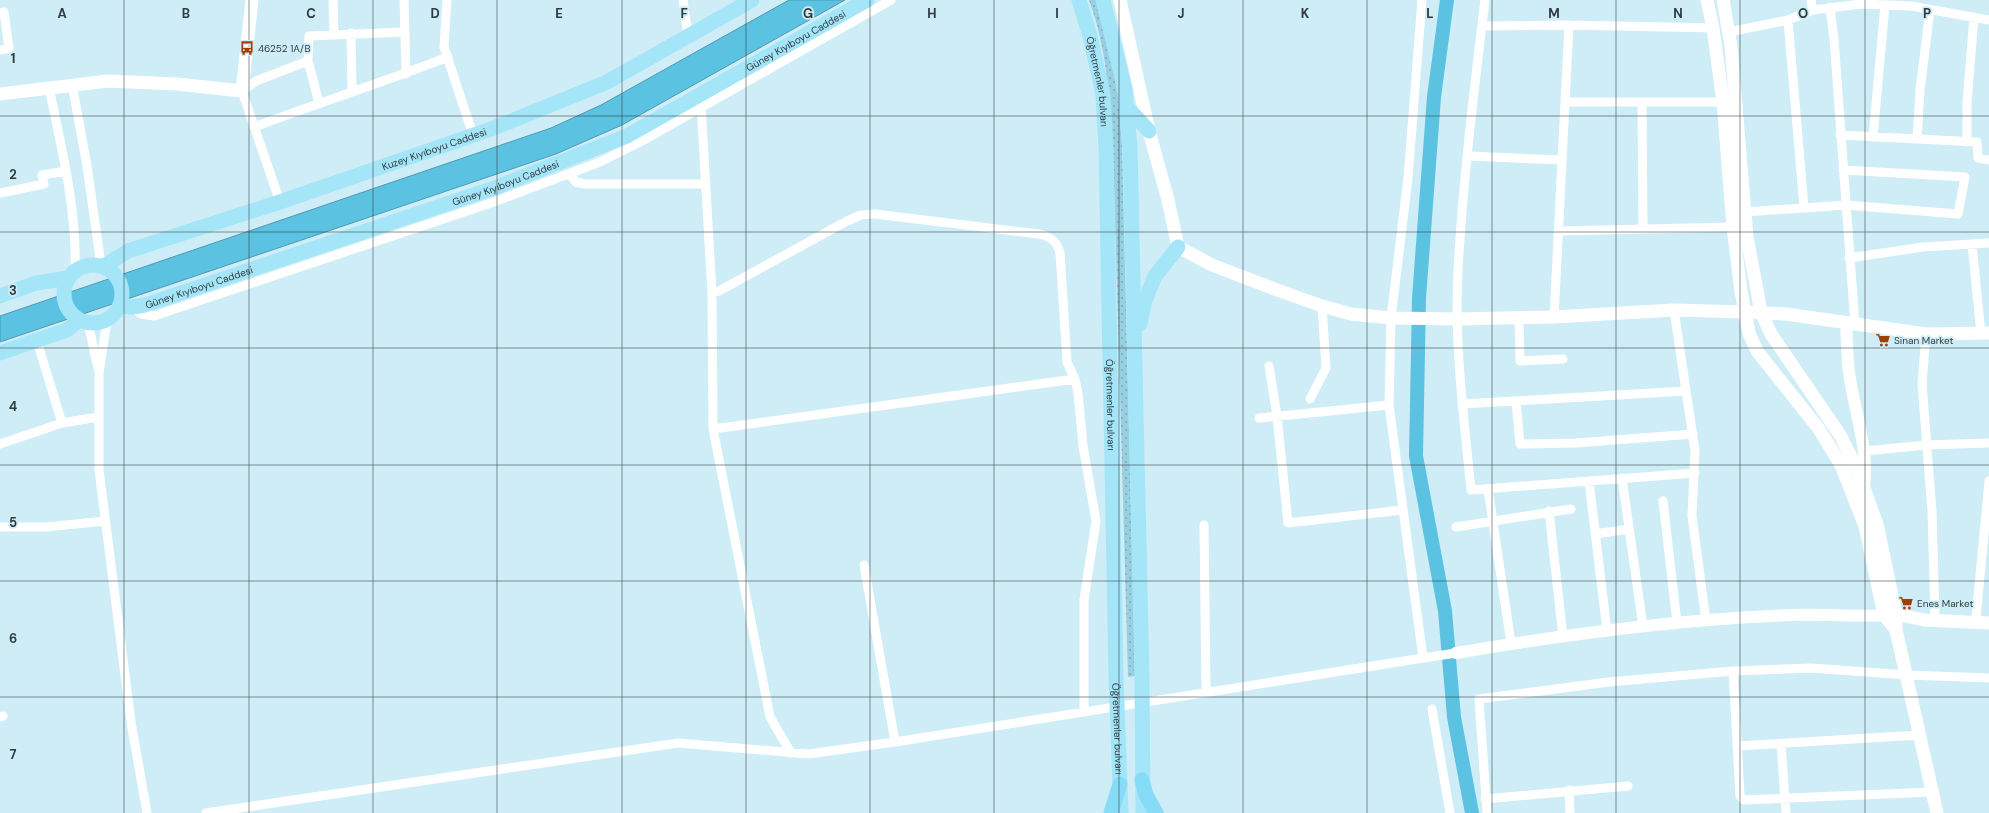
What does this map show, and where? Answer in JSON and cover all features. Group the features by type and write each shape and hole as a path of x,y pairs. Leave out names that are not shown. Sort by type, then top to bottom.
{"highway":[{"path":"1142,780 1146,795 1156,813"},
{"path":"1111,813 1120,784"}],"main road":[{"path":"0,94 72,84 108,81 176,84 242,91 252,0"},
{"name":"Kuzey Kıyıboyu Caddesi","path":"102,266 128,251 280,202 473,135 607,82 752,0"},
{"name":"Güney Kıyıboyu Caddesi","path":"126,306 145,305 494,188 627,136 700,101 866,0"},
{"name":"Öğretmenler bulvarı","path":"1079,0 1090,36 1103,94 1106,157 1116,677 1121,813"},
{"path":"1103,0 1125,90 1130,148 1142,677 1143,813"},
{"path":"1120,0 1149,131 1168,200 1178,248"},
{"path":"1707,0 1713,28 1723,102 1733,227 1744,312 1749,333 1758,351 1819,429 1841,466 1865,526 1890,615 1896,630 1937,813"},
{"path":"1723,0 1729,32 1744,212 1761,312 1771,334 1840,435 1864,487 1877,524 1890,615"},
{"path":"1126,106 1149,131"},
{"path":"1134,348 1145,300 1155,276 1178,248"},
{"path":"1178,248 1212,265 1322,306 1351,314 1396,318 1454,319 1554,318 1674,310 1761,312 1926,334 1985,333"},
{"path":"0,296 36,283 71,274 84,265 102,266 112,271 118,278 122,287 122,297 126,306 107,320 97,323 83,321 71,313 65,305 63,296 64,286 71,274"},
{"path":"0,353 67,330 83,321"},
{"path":"1890,615 1983,618"},
{"path":"1913,616 1924,620 1989,623"}],"street":[{"path":"333,0 334,34"},
{"path":"404,0 406,74"},
{"path":"447,0 444,46 473,135"},
{"path":"683,0 688,36"},
{"path":"126,306 141,314 154,316 570,175 642,141 700,101 891,0"},
{"path":"1422,0 1389,405 1423,658"},
{"path":"1485,0 1468,156 1454,319 1471,490 1695,473"},
{"path":"1811,0 1812,10"},
{"path":"1729,32 1788,20 1812,10 1861,2 1911,6 1989,20"},
{"path":"1873,137 1885,5"},
{"path":"1830,7 1834,39 1849,258 1849,372 1865,450 1867,468 1864,487"},
{"path":"1917,139 1920,90 1930,10"},
{"path":"0,13 4,12 9,48 0,50"},
{"path":"1967,142 1967,102 1974,17"},
{"path":"1788,20 1804,208"},
{"path":"1482,26 1569,25 1713,28"},
{"path":"1554,318 1569,25"},
{"path":"319,103 308,61 309,36 351,33 404,32"},
{"path":"351,33 352,92"},
{"path":"254,127 319,103 406,74 448,57"},
{"path":"280,202 242,91 256,81 308,61"},
{"path":"72,84 87,166 102,266"},
{"path":"48,87 66,172 76,237 71,274"},
{"path":"700,101 712,293 713,429 770,717 791,753"},
{"path":"1565,102 1723,102"},
{"path":"1642,103 1643,229"},
{"path":"1840,135 1977,142 1978,158 1989,160"},
{"path":"1468,156 1562,160"},
{"path":"1744,212 1846,205 1958,214 1965,177 1843,170"},
{"path":"0,192 44,184 42,175 66,172"},
{"path":"570,175 576,182 582,184 705,184"},
{"path":"712,293 719,291 847,221 861,215 875,214 1046,236 1056,243 1060,253 1067,362 1075,379 1080,408 1083,446 1096,521 1084,600 1084,712"},
{"path":"1558,231 1733,227"},
{"path":"1972,244 1985,333"},
{"path":"1849,258 1923,247 1989,244"},
{"path":"1310,399 1326,368 1322,306"},
{"path":"1674,310 1695,451 1692,516 1706,621"},
{"path":"1519,318 1520,361 1563,360"},
{"path":"107,320 99,373 99,470 104,521 131,722 148,813"},
{"path":"83,321 99,373"},
{"path":"1926,334 1922,384 1932,511 1935,616"},
{"path":"37,341 62,423"},
{"path":"1269,366 1277,416 1288,523 1402,510"},
{"path":"713,429 1075,379"},
{"path":"1462,404 1686,391"},
{"path":"1516,401 1520,444 1576,443 1693,434"},
{"path":"1259,418 1389,405"},
{"path":"0,444 62,423 98,417"},
{"path":"1865,450 1926,445 1989,443"},
{"path":"1622,478 1643,627"},
{"path":"1589,481 1607,632"},
{"path":"1983,618 1989,481"},
{"path":"1488,489 1511,644"},
{"path":"1663,501 1678,624"},
{"path":"1456,527 1549,511 1571,509"},
{"path":"1549,511 1563,637"},
{"path":"1096,521 1113,520"},
{"path":"0,527 46,527 104,521"},
{"path":"1204,525 1206,693"},
{"path":"1595,534 1629,529"},
{"path":"864,565 895,742"},
{"path":"206,813 678,743 808,754 895,742 1511,644 1643,627 1793,615 1890,615"},
{"path":"1487,813 1479,699 1609,682 1733,671 1811,668 1907,675 1989,678"},
{"path":"1733,671 1740,796 1744,800 1933,792"},
{"path":"1432,710 1450,813"},
{"path":"1738,746 1920,735"},
{"path":"1781,744 1786,813"},
{"path":"1485,799 1628,786"},
{"path":"1569,791 1570,813"}],"shaded area":[{"path":"789,0 845,0 622,125 556,154 0,342 0,316 551,128 601,105"},
{"path":"1089,0 1097,0 1110,49 1118,96 1122,145 1135,676 1128,677 1113,146 1109,90 1103,53 1100,35"}],"waterway":[{"path":"1447,0 1434,97 1419,298 1416,456 1445,611 1454,717 1472,813"}],"place":[{"name":"46252 1A/B","path":"247,48"},
{"name":"Sinan Market","path":"1883,340"},
{"name":"Enes Market","path":"1906,603"}]}
